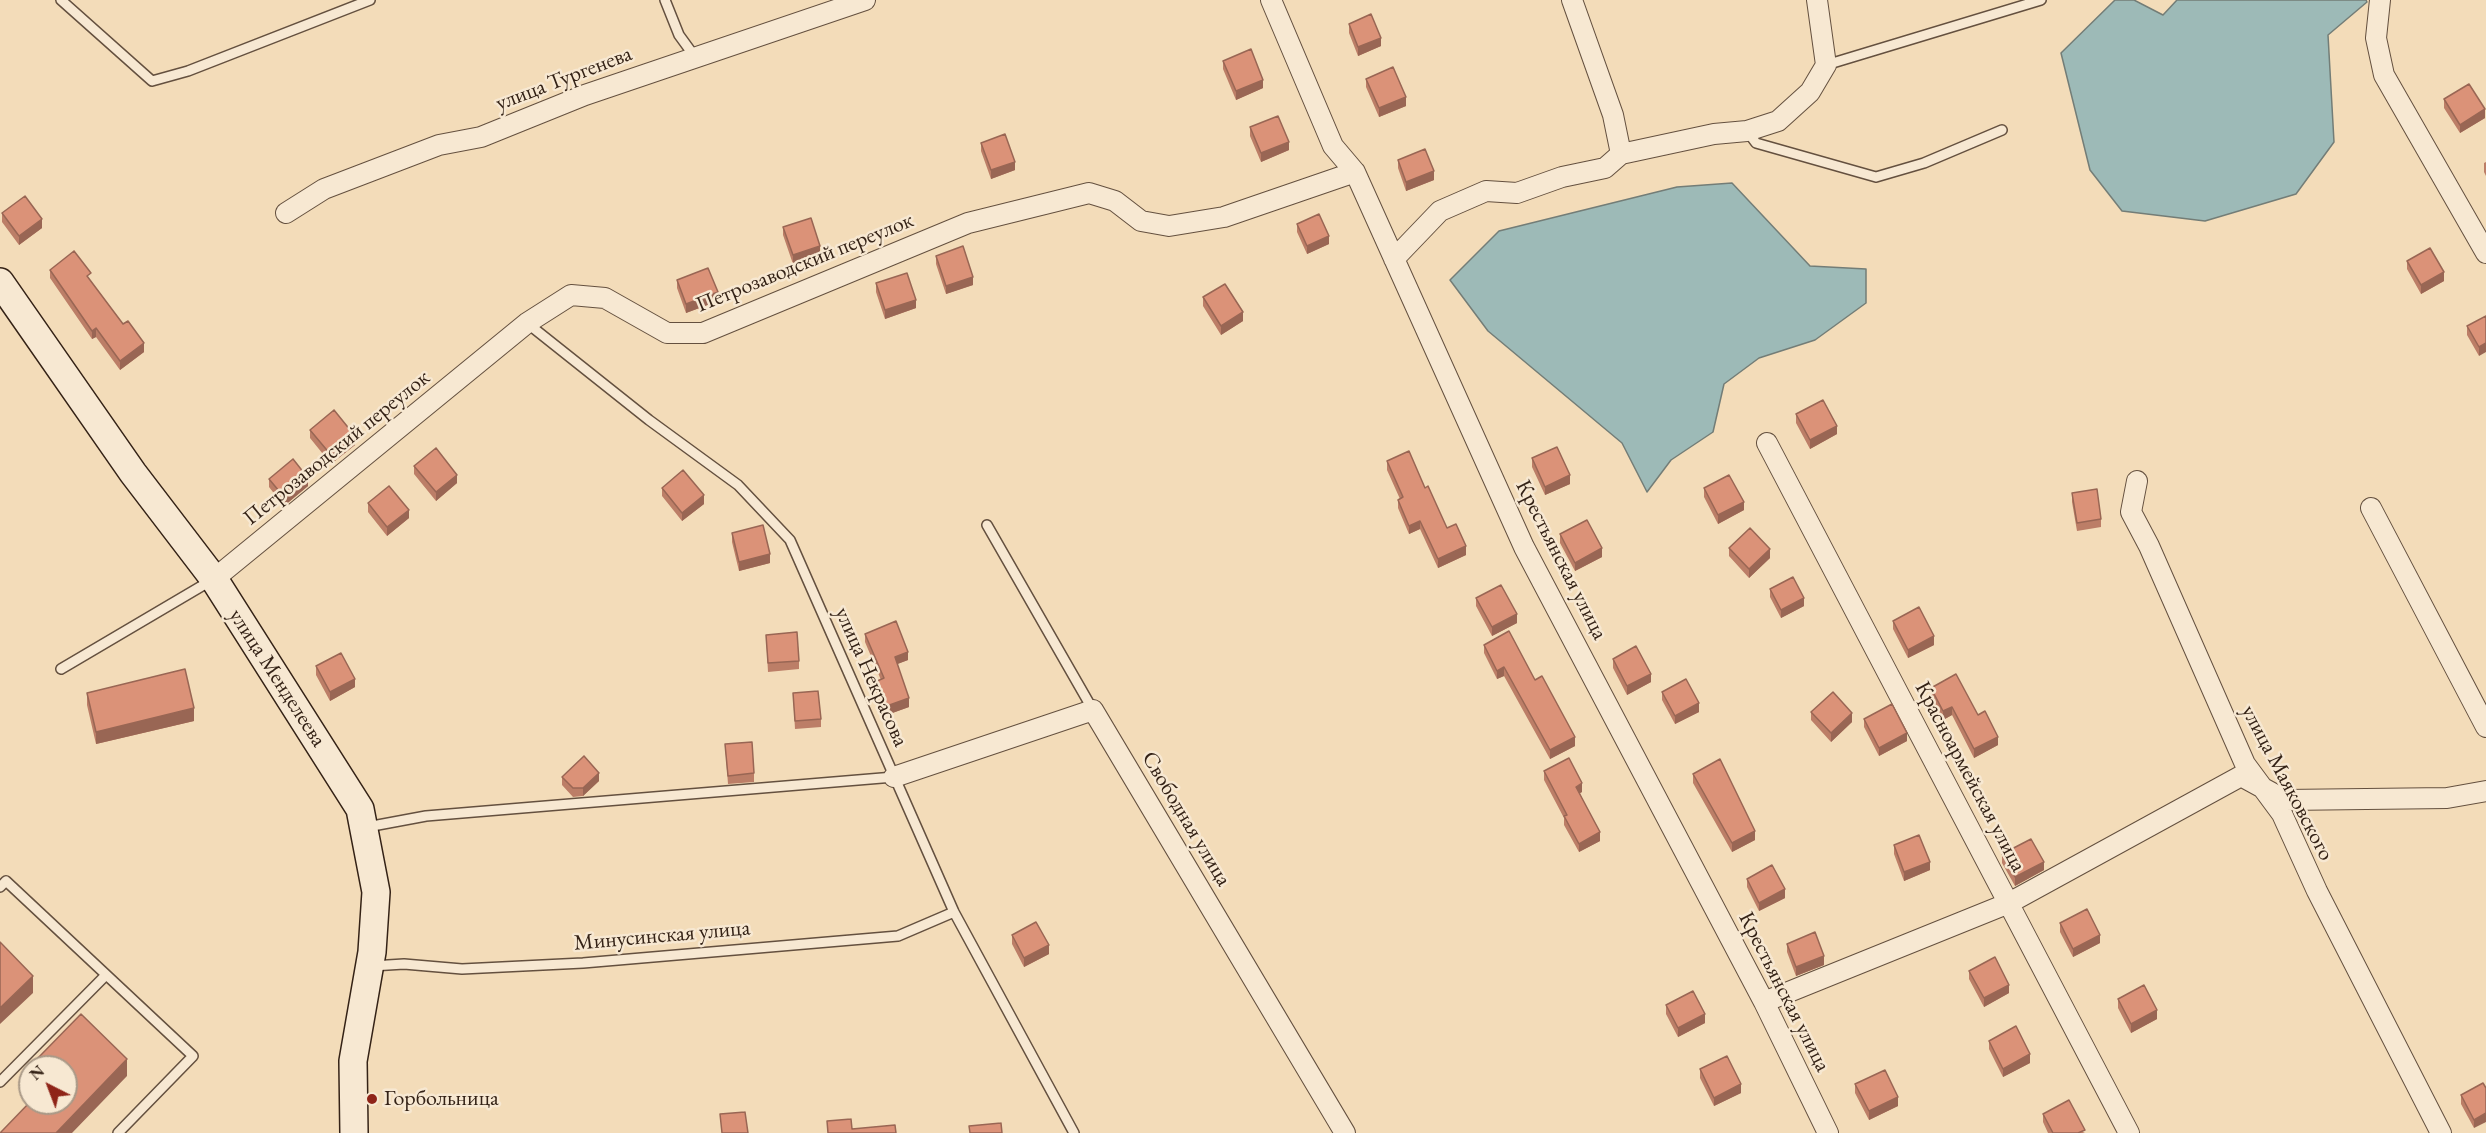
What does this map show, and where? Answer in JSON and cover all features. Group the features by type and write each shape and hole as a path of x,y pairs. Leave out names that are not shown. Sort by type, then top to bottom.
{"street":[{"name":"улица Тургенева","path":"286,213 324,189 439,145 481,137 585,95 865,0"},
{"name":"Крестьянская улица","path":"1271,0 1333,146 1355,172 1524,547 1764,1002 1828,1133"},
{"path":"1572,0 1613,115 1621,154"},
{"path":"1394,259 1440,211 1486,191 1518,193 1562,177 1605,168 1621,154 1714,134 1747,131 1778,121 1810,92 1827,65 1817,0"},
{"path":"2380,0 2376,38 2384,75 2486,253"},
{"name":"Петрозаводский переулок","path":"214,579 527,323 571,295 606,298 667,333 703,333 968,223 1078,195 1089,193 1115,201 1141,221 1169,226 1224,217 1355,172"},
{"name":"улица Менделеева","path":"0,282 133,473 214,579 360,809 376,892 369,967 354,1062 354,1133"},
{"name":"Красноармейская улица","path":"1767,443 2129,1133"},
{"name":"улица Маяковского","path":"2137,482 2131,512 2149,546 2245,764 2282,814 2317,891 2441,1133"},
{"path":"2371,508 2486,727"},
{"path":"894,777 1093,710"},
{"name":"Свободная улица","path":"1093,710 1345,1133"},
{"path":"1764,1002 2009,903 2241,776 2285,800 2447,798 2486,791"}],"lane":[{"path":"61,0 114,50 152,81 188,70 370,0"},
{"path":"665,0 679,35 695,57"},
{"path":"1827,65 2041,0"},
{"path":"1747,131 1756,143 1876,177 1924,163 2002,129"},
{"name":"улица Некрасова","path":"527,323 649,420 738,485 790,540 954,912 1074,1133"},
{"path":"987,525 1093,710"},
{"path":"61,669 214,579"},
{"path":"365,827 426,816 894,777"},
{"path":"0,887 6,882 193,1056 118,1133"},
{"name":"Минусинская улица","path":"369,967 404,964 462,969 584,963 898,936 954,912"},
{"path":"0,1082 106,975"}],"water":[{"path":"2115,0 2134,0 2163,15 2177,0 2366,0 2367,2 2328,35 2334,142 2296,194 2205,221 2122,211 2090,170 2061,53"},
{"path":"1732,183 1810,266 1866,269 1866,303 1815,340 1759,358 1724,384 1713,432 1671,460 1647,492 1622,443 1488,331 1450,280 1499,231 1677,187"}],"building":[{"path":"1371,14 1381,38 1358,47 1349,24"},
{"path":"1251,49 1263,80 1236,91 1223,61"},
{"path":"1393,67 1406,97 1379,108 1366,79"},
{"path":"2469,84 2485,109 2460,125 2444,99"},
{"path":"1278,116 1289,142 1261,153 1250,127"},
{"path":"1005,134 1015,162 991,170 981,143"},
{"path":"1425,149 1434,171 1406,182 1398,160"},
{"path":"25,196 42,219 19,236 2,213"},
{"path":"1319,214 1329,236 1307,246 1297,224"},
{"path":"811,218 820,246 793,255 783,227"},
{"path":"963,246 973,277 946,286 936,256"},
{"path":"2430,248 2444,272 2421,285 2407,261"},
{"path":"74,251 91,273 87,276 123,324 128,321 144,343 120,361 96,328 92,331 50,270"},
{"path":"708,268 718,292 686,304 677,280"},
{"path":"907,273 916,300 885,310 876,283"},
{"path":"1225,284 1243,312 1221,326 1203,297"},
{"path":"2486,316 2486,343 2479,347 2467,326"},
{"path":"1823,400 1837,426 1810,440 1796,414"},
{"path":"334,410 355,436 331,455 310,430"},
{"path":"1557,447 1570,475 1545,487 1532,458"},
{"path":"436,448 457,475 436,492 414,466"},
{"path":"1409,451 1425,488 1428,486 1447,528 1456,524 1466,546 1438,559 1420,521 1409,526 1398,500 1403,497 1387,461"},
{"path":"293,459 308,478 284,497 269,479"},
{"path":"683,470 704,495 682,513 662,488"},
{"path":"1729,475 1744,502 1718,515 1704,488"},
{"path":"389,486 409,510 387,527 368,503"},
{"path":"2097,489 2101,519 2077,523 2072,493"},
{"path":"1587,520 1602,548 1575,563 1560,534"},
{"path":"763,525 770,554 739,562 732,533"},
{"path":"1750,528 1770,549 1749,569 1729,548"},
{"path":"1793,577 1804,598 1781,610 1770,589"},
{"path":"1501,585 1517,614 1492,627 1476,598"},
{"path":"1919,607 1934,636 1908,650 1893,621"},
{"path":"896,621 908,652 895,657 909,698 884,707 875,682 884,678 865,634"},
{"path":"1509,631 1535,680 1542,676 1575,737 1550,750 1504,667 1497,671 1484,645"},
{"path":"797,632 799,661 768,663 766,635"},
{"path":"1636,646 1651,674 1627,686 1613,659"},
{"path":"341,653 355,679 330,692 316,666"},
{"path":"185,669 194,708 96,732 87,693"},
{"path":"1956,674 1978,715 1985,711 1998,737 1974,749 1952,707 1943,711 1931,688"},
{"path":"1686,679 1699,703 1675,716 1662,692"},
{"path":"818,691 821,719 795,721 793,693"},
{"path":"1833,692 1852,713 1831,733 1811,712"},
{"path":"1892,704 1907,733 1879,748 1864,719"},
{"path":"752,742 754,773 728,776 725,744"},
{"path":"584,756 599,773 583,788 573,788 562,777"},
{"path":"1569,758 1582,783 1576,787 1600,832 1579,844 1544,771"},
{"path":"1720,759 1755,831 1732,843 1693,774"},
{"path":"1919,835 1930,862 1904,872 1894,845"},
{"path":"2031,839 2044,862 2015,877 2002,854"},
{"path":"1772,865 1785,889 1759,903 1747,879"},
{"path":"2087,909 2100,935 2073,949 2060,923"},
{"path":"1036,922 1049,945 1024,958 1012,935"},
{"path":"1815,932 1824,956 1796,967 1787,944"},
{"path":"0,942 33,976 0,1008"},
{"path":"1995,957 2009,985 1984,998 1969,971"},
{"path":"2144,985 2157,1010 2131,1024 2118,999"},
{"path":"1693,991 1705,1014 1678,1028 1666,1005"},
{"path":"81,1014 127,1059 78,1110 78,1055 41,1055"},
{"path":"2016,1026 2030,1054 2003,1069 1989,1041"},
{"path":"1727,1056 1741,1084 1714,1098 1700,1069"},
{"path":"1885,1070 1898,1097 1869,1111 1855,1084"},
{"path":"2483,1083 2486,1088 2486,1113 2474,1120 2461,1095"},
{"path":"2069,1100 2085,1130 2078,1133 2053,1133 2043,1114"},
{"path":"745,1112 748,1133 722,1133 720,1114"},
{"path":"18,1114 73,1115 56,1133 0,1133"},
{"path":"851,1119 852,1129 895,1125 896,1133 828,1133 827,1121"},
{"path":"1001,1123 1002,1133 970,1133 969,1126"}],"place":[{"name":"Горбольница","path":"372,1099"}]}
